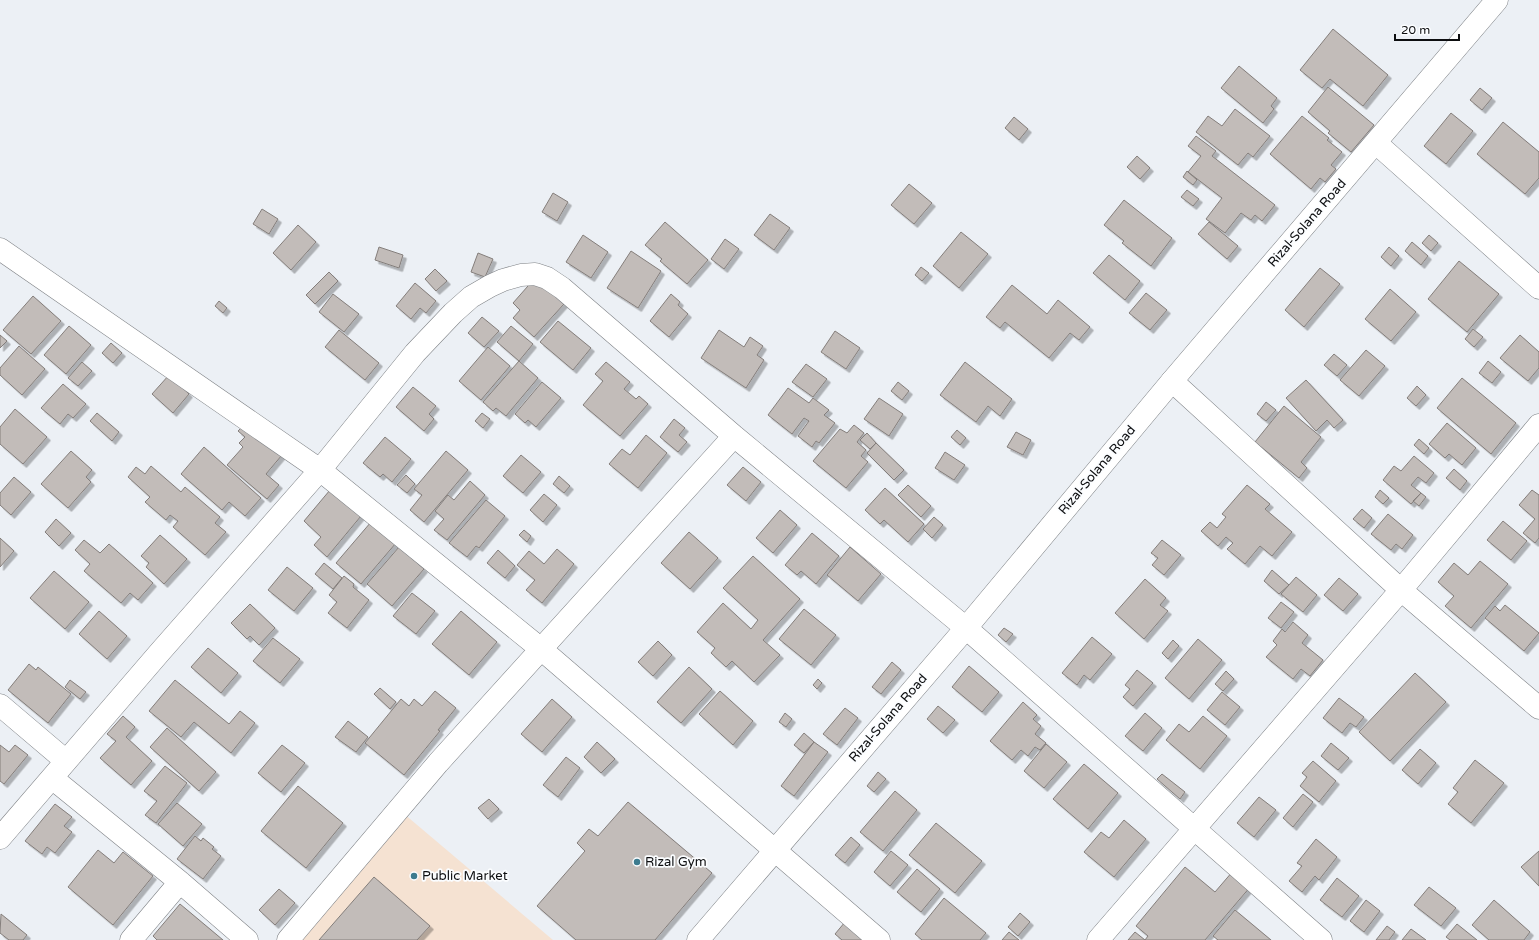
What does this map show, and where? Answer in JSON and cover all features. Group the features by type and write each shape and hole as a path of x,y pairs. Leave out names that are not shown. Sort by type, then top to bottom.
{"street":[{"name":"Rizal-Solana Road","path":"698,940 966,628 1172,380 1497,0"},
{"path":"1376,143 1539,288"},
{"path":"0,249 320,470 541,649 879,940"},
{"path":"0,838 320,470 415,353 453,313 471,297 503,280 521,275 535,274 547,278 562,288 734,436 966,628 1320,940"},
{"path":"1172,380 1401,590 1539,708"},
{"path":"1098,940 1401,590 1539,425"},
{"path":"288,940 438,763 734,436"},
{"path":"0,705 66,761"},
{"path":"52,778 180,882 247,940"},
{"path":"131,940 180,882"}],"shaded area":[{"name":"Public Market","path":"403,813 553,940 295,940"}],"building":[{"path":"1333,29 1388,75 1363,106 1330,79 1322,88 1300,70"},
{"path":"1239,66 1277,98 1271,106 1274,109 1263,123 1221,88"},
{"path":"1328,87 1374,125 1351,152 1328,133 1330,131 1308,112"},
{"path":"1480,88 1492,98 1482,110 1470,100"},
{"path":"1235,109 1270,136 1253,157 1248,153 1238,165 1196,132 1208,116 1222,126"},
{"path":"1451,113 1473,131 1446,164 1424,146"},
{"path":"1302,116 1329,138 1327,140 1342,152 1331,165 1336,169 1325,182 1320,178 1311,189 1270,154"},
{"path":"1014,117 1028,129 1019,140 1005,128"},
{"path":"1503,122 1539,152 1539,178 1525,194 1477,154"},
{"path":"1196,136 1216,151 1212,156 1275,205 1262,221 1255,215 1251,220 1241,213 1225,233 1206,219 1222,198 1188,172 1201,156 1188,146"},
{"path":"1137,156 1150,168 1140,179 1127,167"},
{"path":"1187,171 1197,180 1193,185 1183,177"},
{"path":"909,184 932,203 914,224 891,205"},
{"path":"1187,190 1199,199 1193,206 1181,197"},
{"path":"553,193 568,202 557,221 542,212"},
{"path":"1124,200 1172,238 1151,266 1122,243 1124,241 1104,225"},
{"path":"262,209 278,219 269,234 253,224"},
{"path":"770,214 790,228 774,250 754,235"},
{"path":"665,222 708,260 687,284 660,261 662,259 645,245"},
{"path":"1209,222 1238,246 1227,259 1198,234"},
{"path":"298,225 316,242 291,270 273,253"},
{"path":"961,232 988,254 959,288 933,266"},
{"path":"583,235 608,252 591,278 566,262"},
{"path":"1429,235 1438,243 1431,251 1422,243"},
{"path":"725,239 739,249 724,269 711,259"},
{"path":"1412,242 1428,256 1421,265 1405,251"},
{"path":"379,247 403,255 399,268 375,260"},
{"path":"1389,247 1399,256 1391,266 1381,257"},
{"path":"631,251 661,271 638,308 607,288"},
{"path":"478,253 493,259 485,277 471,272"},
{"path":"1109,255 1140,281 1125,300 1093,273"},
{"path":"1459,261 1499,294 1467,332 1428,299"},
{"path":"921,267 929,273 922,281 915,275"},
{"path":"1320,268 1340,284 1304,327 1285,310"},
{"path":"435,269 447,281 436,291 425,279"},
{"path":"329,272 338,281 315,304 306,295"},
{"path":"535,278 564,304 534,337 513,318 520,310 513,303"},
{"path":"415,283 436,301 426,313 420,308 411,319 396,306"},
{"path":"1012,285 1047,314 1058,300 1090,327 1079,340 1070,333 1049,358 1005,322 1000,328 986,317"},
{"path":"1390,289 1416,312 1391,341 1365,319"},
{"path":"1146,293 1167,310 1150,330 1129,313"},
{"path":"333,294 359,314 344,332 319,312"},
{"path":"671,294 680,302 678,305 688,314 669,337 650,321"},
{"path":"33,296 61,321 31,354 3,330"},
{"path":"219,301 227,308 223,313 215,306"},
{"path":"482,317 499,331 484,347 468,333"},
{"path":"558,321 591,348 573,370 540,342"},
{"path":"69,326 91,345 66,374 44,355"},
{"path":"511,326 533,344 519,361 497,342"},
{"path":"1473,329 1483,337 1474,347 1465,339"},
{"path":"339,330 379,363 365,380 325,347"},
{"path":"719,330 744,347 750,337 763,346 757,355 764,360 746,388 701,358"},
{"path":"835,331 860,348 846,369 821,352"},
{"path":"0,335 7,341 0,348"},
{"path":"1520,335 1539,352 1539,368 1528,381 1500,358"},
{"path":"111,343 122,353 113,363 102,353"},
{"path":"19,346 45,369 22,395 0,375 0,368"},
{"path":"488,347 510,366 481,400 459,381"},
{"path":"1366,350 1385,366 1359,396 1340,380"},
{"path":"1334,354 1347,365 1337,376 1324,365"},
{"path":"519,361 538,378 506,416 496,408 493,411 483,402"},
{"path":"1488,361 1501,372 1492,383 1479,373"},
{"path":"82,362 92,371 78,386 68,378"},
{"path":"606,362 630,382 624,389 636,399 639,396 648,404 620,436 583,405 603,381 595,374"},
{"path":"965,362 1012,399 1000,416 988,406 976,422 940,395"},
{"path":"806,364 827,379 813,397 792,382"},
{"path":"169,375 189,394 173,413 152,394"},
{"path":"1462,378 1516,423 1491,454 1437,408"},
{"path":"1306,380 1343,420 1334,428 1327,420 1316,431 1286,398"},
{"path":"542,382 561,398 536,427 528,420 525,423 515,414"},
{"path":"898,382 909,391 902,400 891,391"},
{"path":"63,384 86,404 73,418 68,414 60,424 41,408"},
{"path":"1417,386 1426,395 1416,406 1407,398"},
{"path":"413,387 436,406 429,414 434,419 424,431 396,407"},
{"path":"788,388 809,403 813,398 829,410 824,415 835,423 819,443 816,441 812,447 798,436 809,421 804,418 792,434 768,415"},
{"path":"879,398 903,414 889,436 864,419"},
{"path":"1266,402 1276,410 1266,421 1257,414"},
{"path":"1284,406 1321,437 1301,462 1307,468 1299,478 1255,442"},
{"path":"15,409 47,437 23,464 0,444 0,427"},
{"path":"97,413 119,432 112,441 90,421"},
{"path":"482,413 490,419 483,428 475,421"},
{"path":"674,419 685,428 679,435 687,442 678,452 660,437"},
{"path":"246,423 282,455 266,474 279,485 267,499 227,465 243,447 239,443 245,437 238,431"},
{"path":"1447,423 1476,448 1462,465 1449,454 1445,458 1429,444"},
{"path":"854,425 864,433 857,442 866,450 861,456 868,462 846,488 813,461 840,429 847,433"},
{"path":"957,430 966,438 960,445 951,437"},
{"path":"1016,432 1031,440 1023,455 1007,447"},
{"path":"867,433 876,443 870,449 860,440"},
{"path":"646,435 667,453 638,488 609,464 622,449 630,455"},
{"path":"385,437 411,459 392,482 383,474 380,477 363,463"},
{"path":"1419,439 1429,448 1424,454 1414,445"},
{"path":"876,443 904,470 894,480 867,453"},
{"path":"204,447 261,498 245,516 229,502 222,510 181,474"},
{"path":"71,451 92,470 86,477 91,482 68,508 41,484"},
{"path":"446,451 468,470 424,522 410,510 422,495 414,489"},
{"path":"945,452 965,465 954,480 935,468"},
{"path":"521,455 541,472 523,493 503,476"},
{"path":"1414,456 1434,473 1426,483 1418,477 1411,485 1421,493 1411,504 1383,480 1394,466 1401,471"},
{"path":"151,466 181,492 185,487 220,517 215,523 226,532 205,555 173,527 178,521 170,515 166,520 145,502 150,497 128,477 136,467 145,474"},
{"path":"743,467 761,482 746,501 727,485"},
{"path":"1454,469 1467,481 1460,490 1446,478"},
{"path":"406,475 415,484 407,493 397,485"},
{"path":"559,476 570,486 564,493 553,484"},
{"path":"14,477 31,492 11,515 0,505 0,493"},
{"path":"470,481 485,495 447,540 434,530 444,519 435,511 448,495 454,500"},
{"path":"908,485 931,506 921,517 898,495"},
{"path":"1247,485 1270,504 1265,509 1292,532 1272,556 1260,546 1245,564 1227,549 1233,543 1226,537 1218,546 1201,531 1210,522 1217,528 1226,517 1222,514"},
{"path":"885,488 924,524 908,542 884,520 880,524 865,510"},
{"path":"330,490 361,516 327,557 314,545 321,537 304,521"},
{"path":"1380,490 1389,498 1383,504 1375,497"},
{"path":"1532,490 1539,495 1539,538 1535,543 1523,533 1535,519 1519,505"},
{"path":"1421,493 1426,497 1419,506 1413,501"},
{"path":"544,494 557,505 543,522 530,510"},
{"path":"486,500 505,516 479,548 476,546 467,557 449,543"},
{"path":"1362,509 1372,518 1364,528 1353,519"},
{"path":"780,510 797,525 773,553 756,538"},
{"path":"1388,514 1413,535 1402,549 1396,544 1391,550 1371,534"},
{"path":"934,517 943,525 932,538 923,529"},
{"path":"56,519 71,533 59,546 45,532"},
{"path":"1503,521 1527,541 1511,560 1487,540"},
{"path":"371,522 396,543 361,584 336,563"},
{"path":"524,530 531,536 527,542 519,535"},
{"path":"689,532 718,558 690,589 661,563"},
{"path":"812,533 839,556 816,584 801,571 797,575 785,565"},
{"path":"160,535 187,559 164,584 146,567 149,563 141,556"},
{"path":"0,538 14,551 0,567"},
{"path":"84,540 100,553 109,544 153,583 138,600 130,593 121,603 84,571 90,564 75,550"},
{"path":"1162,540 1181,555 1164,575 1152,565 1158,558 1151,553"},
{"path":"399,547 424,569 392,606 367,584"},
{"path":"850,547 881,574 858,601 827,575"},
{"path":"557,549 574,564 542,603 526,590 535,580 517,565 529,551 544,564"},
{"path":"498,550 515,566 505,578 487,563"},
{"path":"753,556 800,599 763,640 780,655 754,682 732,661 726,667 711,653 715,648 697,632 723,603 751,629 758,620 723,588"},
{"path":"1480,561 1508,584 1471,628 1445,606 1454,596 1438,582 1454,563 1468,575"},
{"path":"324,563 342,578 333,589 315,574"},
{"path":"287,567 313,588 294,611 268,590"},
{"path":"1272,570 1289,585 1279,594 1264,581"},
{"path":"54,571 89,602 65,629 30,598"},
{"path":"344,576 354,584 353,587 369,600 347,628 328,613 337,602 329,595"},
{"path":"1296,577 1317,595 1303,612 1281,594"},
{"path":"1339,578 1358,594 1343,611 1324,595"},
{"path":"1145,579 1166,598 1160,605 1168,611 1144,639 1115,613"},
{"path":"412,593 435,611 416,634 393,616"},
{"path":"1281,602 1294,612 1281,628 1268,618"},
{"path":"250,604 275,628 259,645 250,636 247,639 231,623"},
{"path":"1505,605 1539,633 1524,651 1485,618 1495,606 1500,611"},
{"path":"804,609 836,635 811,665 779,639"},
{"path":"99,611 127,636 107,659 79,634"},
{"path":"461,611 497,642 469,675 432,644"},
{"path":"1293,622 1308,635 1302,643 1323,660 1310,676 1301,669 1293,679 1266,657 1277,645 1273,641 1282,629 1285,632"},
{"path":"1004,628 1013,634 1006,642 998,635"},
{"path":"1092,637 1112,654 1090,680 1084,675 1077,685 1062,673"},
{"path":"273,638 300,659 280,683 253,661"},
{"path":"1198,639 1222,660 1189,699 1165,678"},
{"path":"1173,640 1179,646 1168,659 1162,653"},
{"path":"658,641 672,655 653,676 638,662"},
{"path":"208,648 238,673 221,693 191,667"},
{"path":"892,662 901,670 881,694 872,687"},
{"path":"29,664 36,670 38,667 71,694 48,723 8,690"},
{"path":"969,666 999,692 982,712 952,687"},
{"path":"689,667 712,689 681,723 657,702"},
{"path":"1137,670 1153,683 1133,706 1123,697 1130,689 1125,685"},
{"path":"1226,671 1234,679 1223,691 1215,684"},
{"path":"1415,673 1446,702 1390,761 1359,732"},
{"path":"818,679 822,683 817,689 813,685"},
{"path":"70,680 86,692 80,699 65,687"},
{"path":"175,680 229,724 240,711 255,723 231,753 194,722 181,737 149,711"},
{"path":"380,688 396,702 390,709 374,694"},
{"path":"435,691 456,708 438,730 440,731 404,775 365,743 401,699 409,706 414,699 422,706"},
{"path":"720,691 753,721 733,745 699,714"},
{"path":"1222,692 1240,707 1225,725 1207,710"},
{"path":"1339,698 1364,717 1356,727 1350,723 1342,733 1323,718"},
{"path":"552,699 572,717 542,752 521,734"},
{"path":"1023,702 1037,715 1033,719 1041,726 1035,734 1046,743 1040,750 1035,747 1028,756 1021,750 1012,760 990,741"},
{"path":"938,706 955,720 943,733 927,719"},
{"path":"845,708 858,718 837,745 823,734"},
{"path":"785,713 792,719 786,727 779,722"},
{"path":"1145,713 1162,728 1143,751 1125,736"},
{"path":"123,716 135,727 126,737 152,761 131,785 100,758 116,741 107,734"},
{"path":"1203,716 1227,736 1200,769 1166,740 1179,724 1189,732"},
{"path":"348,721 368,737 356,752 335,737"},
{"path":"167,728 216,772 199,791 150,747"},
{"path":"804,733 814,742 804,753 794,745"},
{"path":"597,742 615,759 601,773 584,757"},
{"path":"814,742 828,752 794,796 781,786"},
{"path":"1331,743 1349,758 1338,770 1321,756"},
{"path":"1046,744 1067,762 1044,788 1024,771"},
{"path":"0,745 9,752 15,745 28,755 4,784 0,781"},
{"path":"282,745 305,763 281,792 258,773"},
{"path":"1420,749 1436,763 1418,784 1402,770"},
{"path":"566,757 580,768 558,797 543,785"},
{"path":"1475,760 1504,783 1471,823 1448,804 1458,792 1453,788"},
{"path":"1313,761 1336,781 1319,802 1300,786 1307,777 1302,773"},
{"path":"1084,764 1118,793 1088,829 1053,799"},
{"path":"165,766 187,783 156,823 145,815 157,801 144,791"},
{"path":"878,772 886,779 874,792 867,786"},
{"path":"1162,774 1185,792 1180,799 1157,779"},
{"path":"298,786 343,823 306,868 261,831"},
{"path":"895,791 917,810 883,851 860,832"},
{"path":"1303,794 1313,802 1293,827 1283,818"},
{"path":"1259,797 1276,810 1254,837 1237,823"},
{"path":"489,799 499,809 488,819 478,808"},
{"name":"Rizal Gym","path":"628,802 712,873 655,940 576,940 537,906 585,851 577,843 589,829 598,836"},
{"path":"177,803 202,824 183,846 158,824"},
{"path":"55,804 72,817 64,826 72,832 55,853 47,847 42,854 25,841"},
{"path":"1124,820 1146,839 1114,877 1084,852 1101,832 1109,838"},
{"path":"936,823 982,861 955,893 909,855"},
{"path":"195,836 201,841 203,838 214,847 212,849 221,856 203,879 177,859"},
{"path":"851,837 860,845 845,863 835,855"},
{"path":"1316,839 1337,857 1319,880 1315,876 1302,892 1289,881 1302,866 1297,863"},
{"path":"98,850 114,863 123,852 153,876 113,925 68,887"},
{"path":"891,851 908,865 890,886 874,872"},
{"path":"1539,851 1539,886 1521,867"},
{"path":"1185,867 1215,892 1233,871 1251,886 1205,940 1145,940 1148,936 1136,926"},
{"path":"917,869 940,889 921,912 897,892"},
{"path":"374,877 430,926 417,940 319,940"},
{"path":"1337,878 1359,896 1342,917 1320,900"},
{"path":"1429,887 1456,908 1441,926 1414,905"},
{"path":"279,889 295,903 275,925 259,910"},
{"path":"944,898 986,933 980,940 922,940 915,934"},
{"path":"1366,900 1380,911 1364,932 1350,921"},
{"path":"1494,900 1530,932 1524,940 1489,940 1472,925"},
{"path":"180,904 223,940 157,940 153,936"},
{"path":"1235,910 1271,940 1218,940 1213,936"},
{"path":"1020,913 1030,922 1018,936 1008,927"},
{"path":"1,914 27,935 23,940 9,940 0,933"},
{"path":"845,922 863,937 861,940 842,940 835,934"},
{"path":"1457,924 1477,940 1450,940 1446,937"},
{"path":"1387,926 1395,932 1389,940 1376,940"},
{"path":"1411,929 1426,940 1402,940"},
{"path":"1009,932 1019,940 1002,940"},
{"path":"1135,932 1145,940 1128,940"}],"place":[{"name":"Rizal Gym","path":"637,862"},
{"name":"Public Market","path":"414,876"}]}
